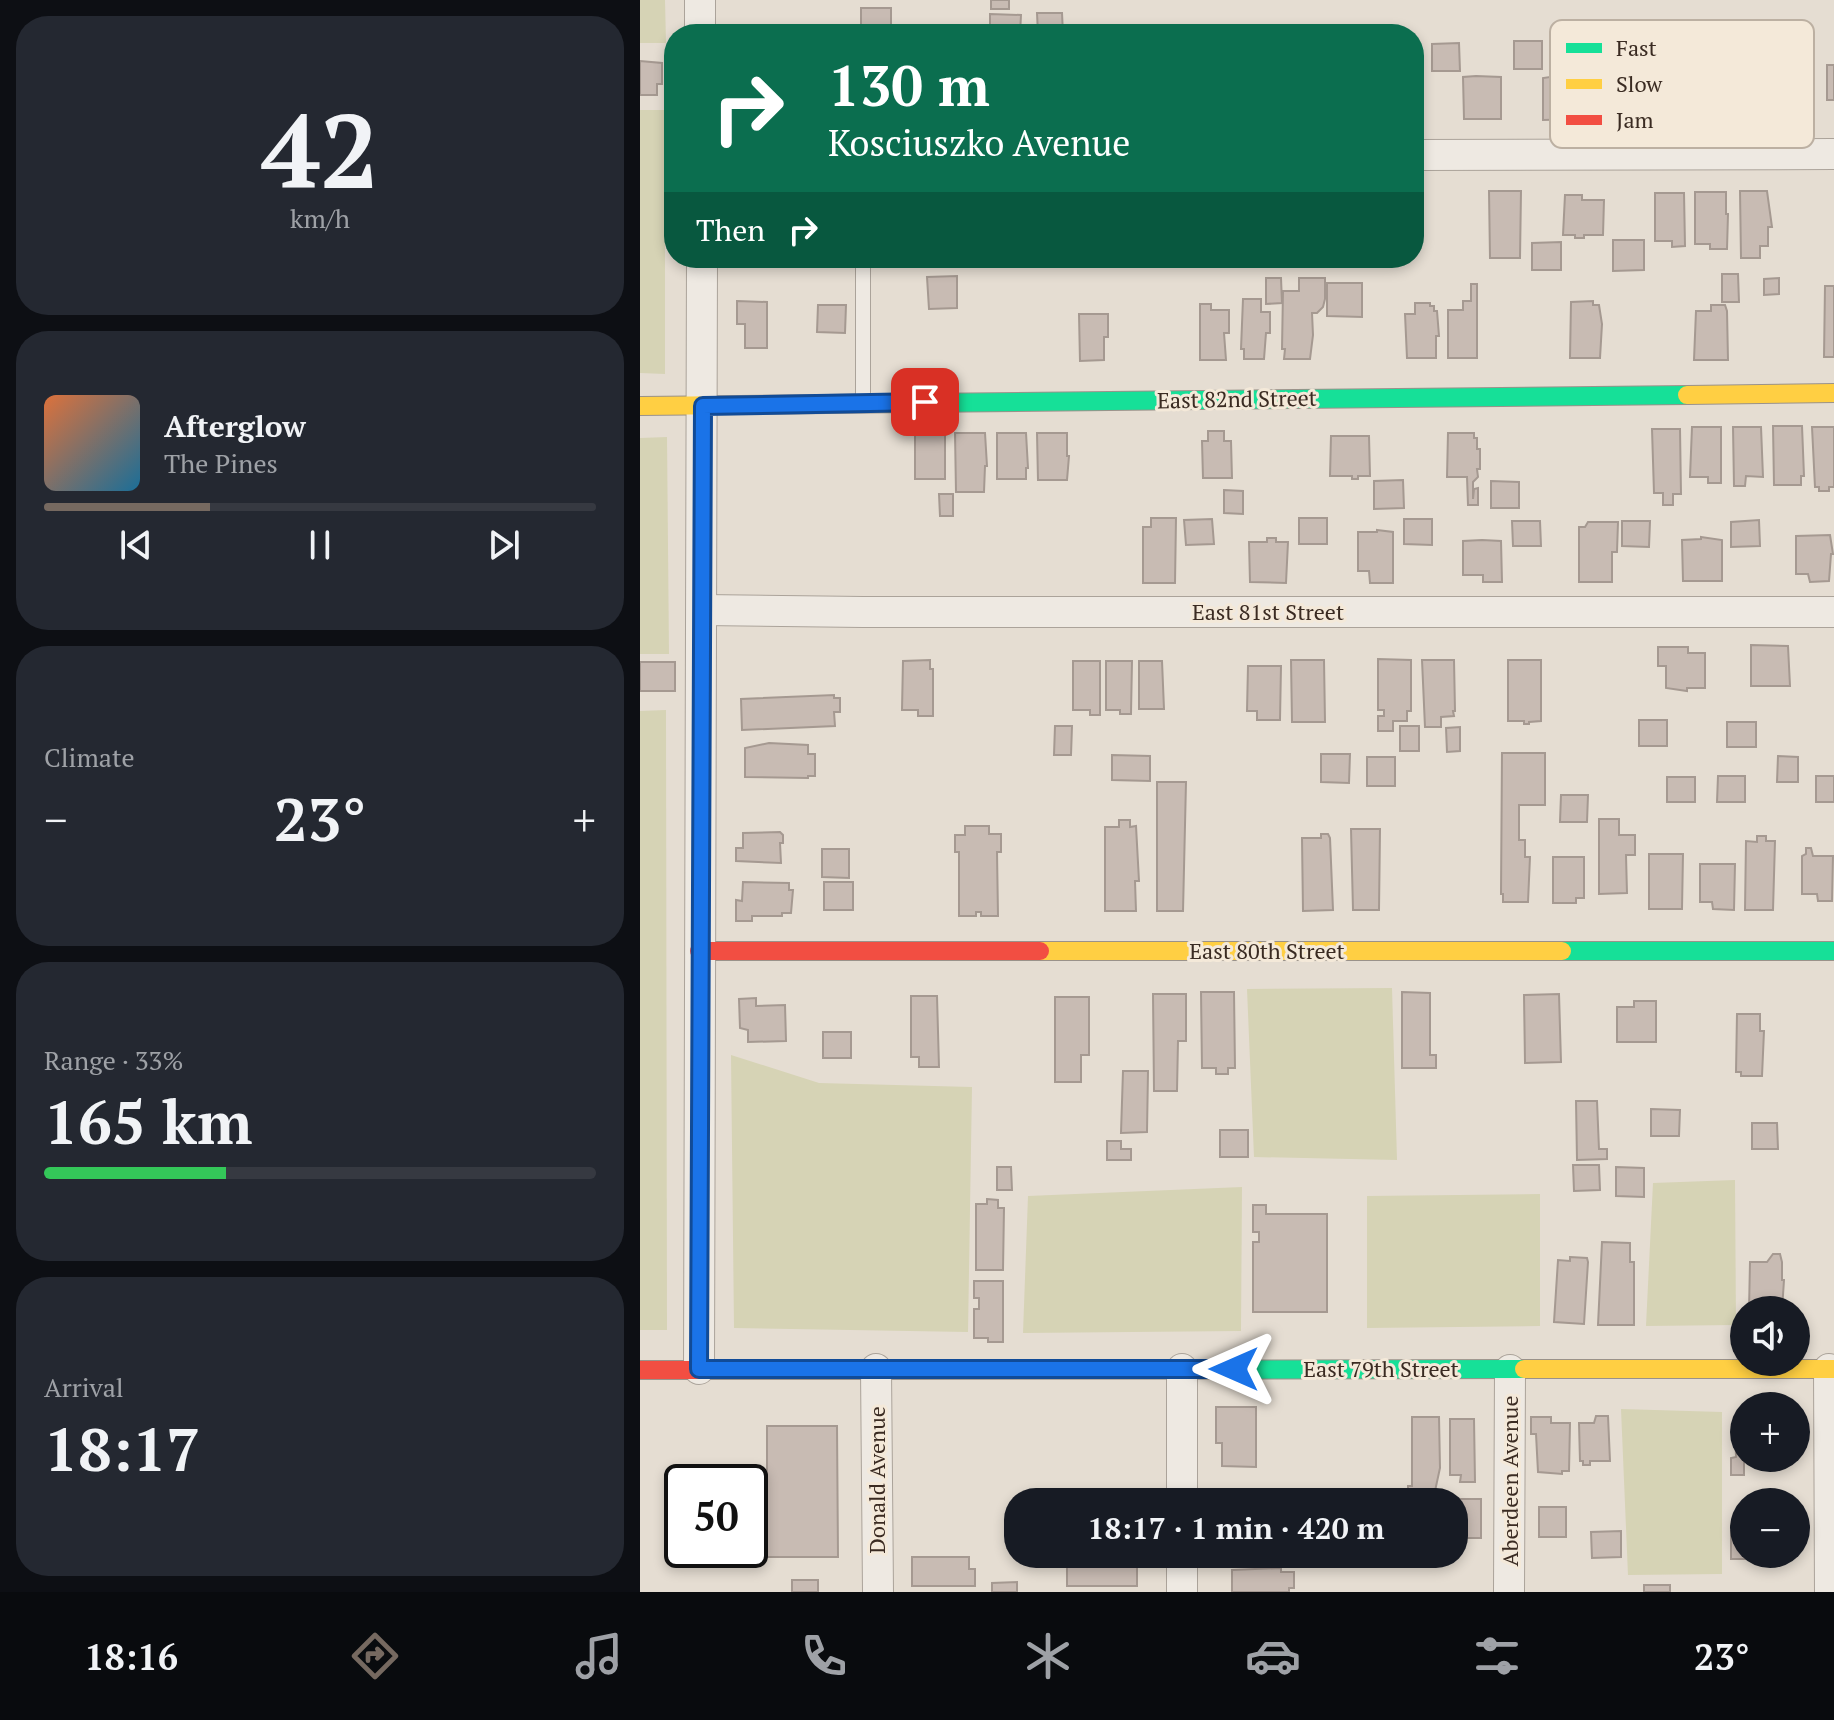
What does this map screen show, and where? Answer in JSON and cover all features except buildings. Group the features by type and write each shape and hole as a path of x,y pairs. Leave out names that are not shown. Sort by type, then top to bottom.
{"street":[{"path":"700,0 700,24"},
{"path":"1424,155 1834,154"},
{"path":"699,1369 702,268"},
{"name":"East 82nd Street","path":"640,406 1834,393"},
{"name":"East 81st Street","path":"703,610 1834,612"},
{"name":"East 80th Street","path":"699,951 1834,951"},
{"name":"Donald Avenue","path":"876,1369 878,1592"},
{"path":"1182,1369 1182,1488"},
{"path":"1830,1592 1832,1369"},
{"name":"East 79th Street","path":"640,1370 1832,1369"},
{"name":"Aberdeen Avenue","path":"1509,1592 1510,1370"},
{"path":"1182,1568 1182,1592"}],"lane":[{"path":"863,268 863,403"}],"shaded area":[{"path":"640,0 665,0 664,43 640,43"},
{"path":"640,110 664,110 665,374 640,373"},
{"path":"667,437 669,654 640,654 640,438"},
{"path":"666,710 667,1330 640,1330 640,711"},
{"path":"1392,988 1397,1160 1254,1157 1247,989"},
{"path":"731,1055 819,1083 972,1087 968,1332 734,1328"},
{"path":"1735,1180 1736,1296 1730,1296 1730,1325 1646,1326 1653,1183"},
{"path":"1242,1187 1241,1331 1023,1333 1028,1196"},
{"path":"1540,1194 1540,1326 1367,1328 1367,1196"},
{"path":"1621,1409 1722,1412 1722,1574 1628,1575"}],"traffic: fast":[{"path":"914,403 1687,395"},
{"path":"1562,951 1834,951"},
{"path":"870,1370 1524,1369"}],"traffic: slow":[{"path":"1687,395 1834,393"},
{"path":"640,406 914,403"},
{"path":"1040,951 1562,951"},
{"path":"1524,1369 1834,1369"}],"traffic: jam":[{"path":"699,951 1040,951"},
{"path":"640,1370 870,1370"}],"route":[{"path":"925,402 703,406 699,1369 1234,1369"}]}
